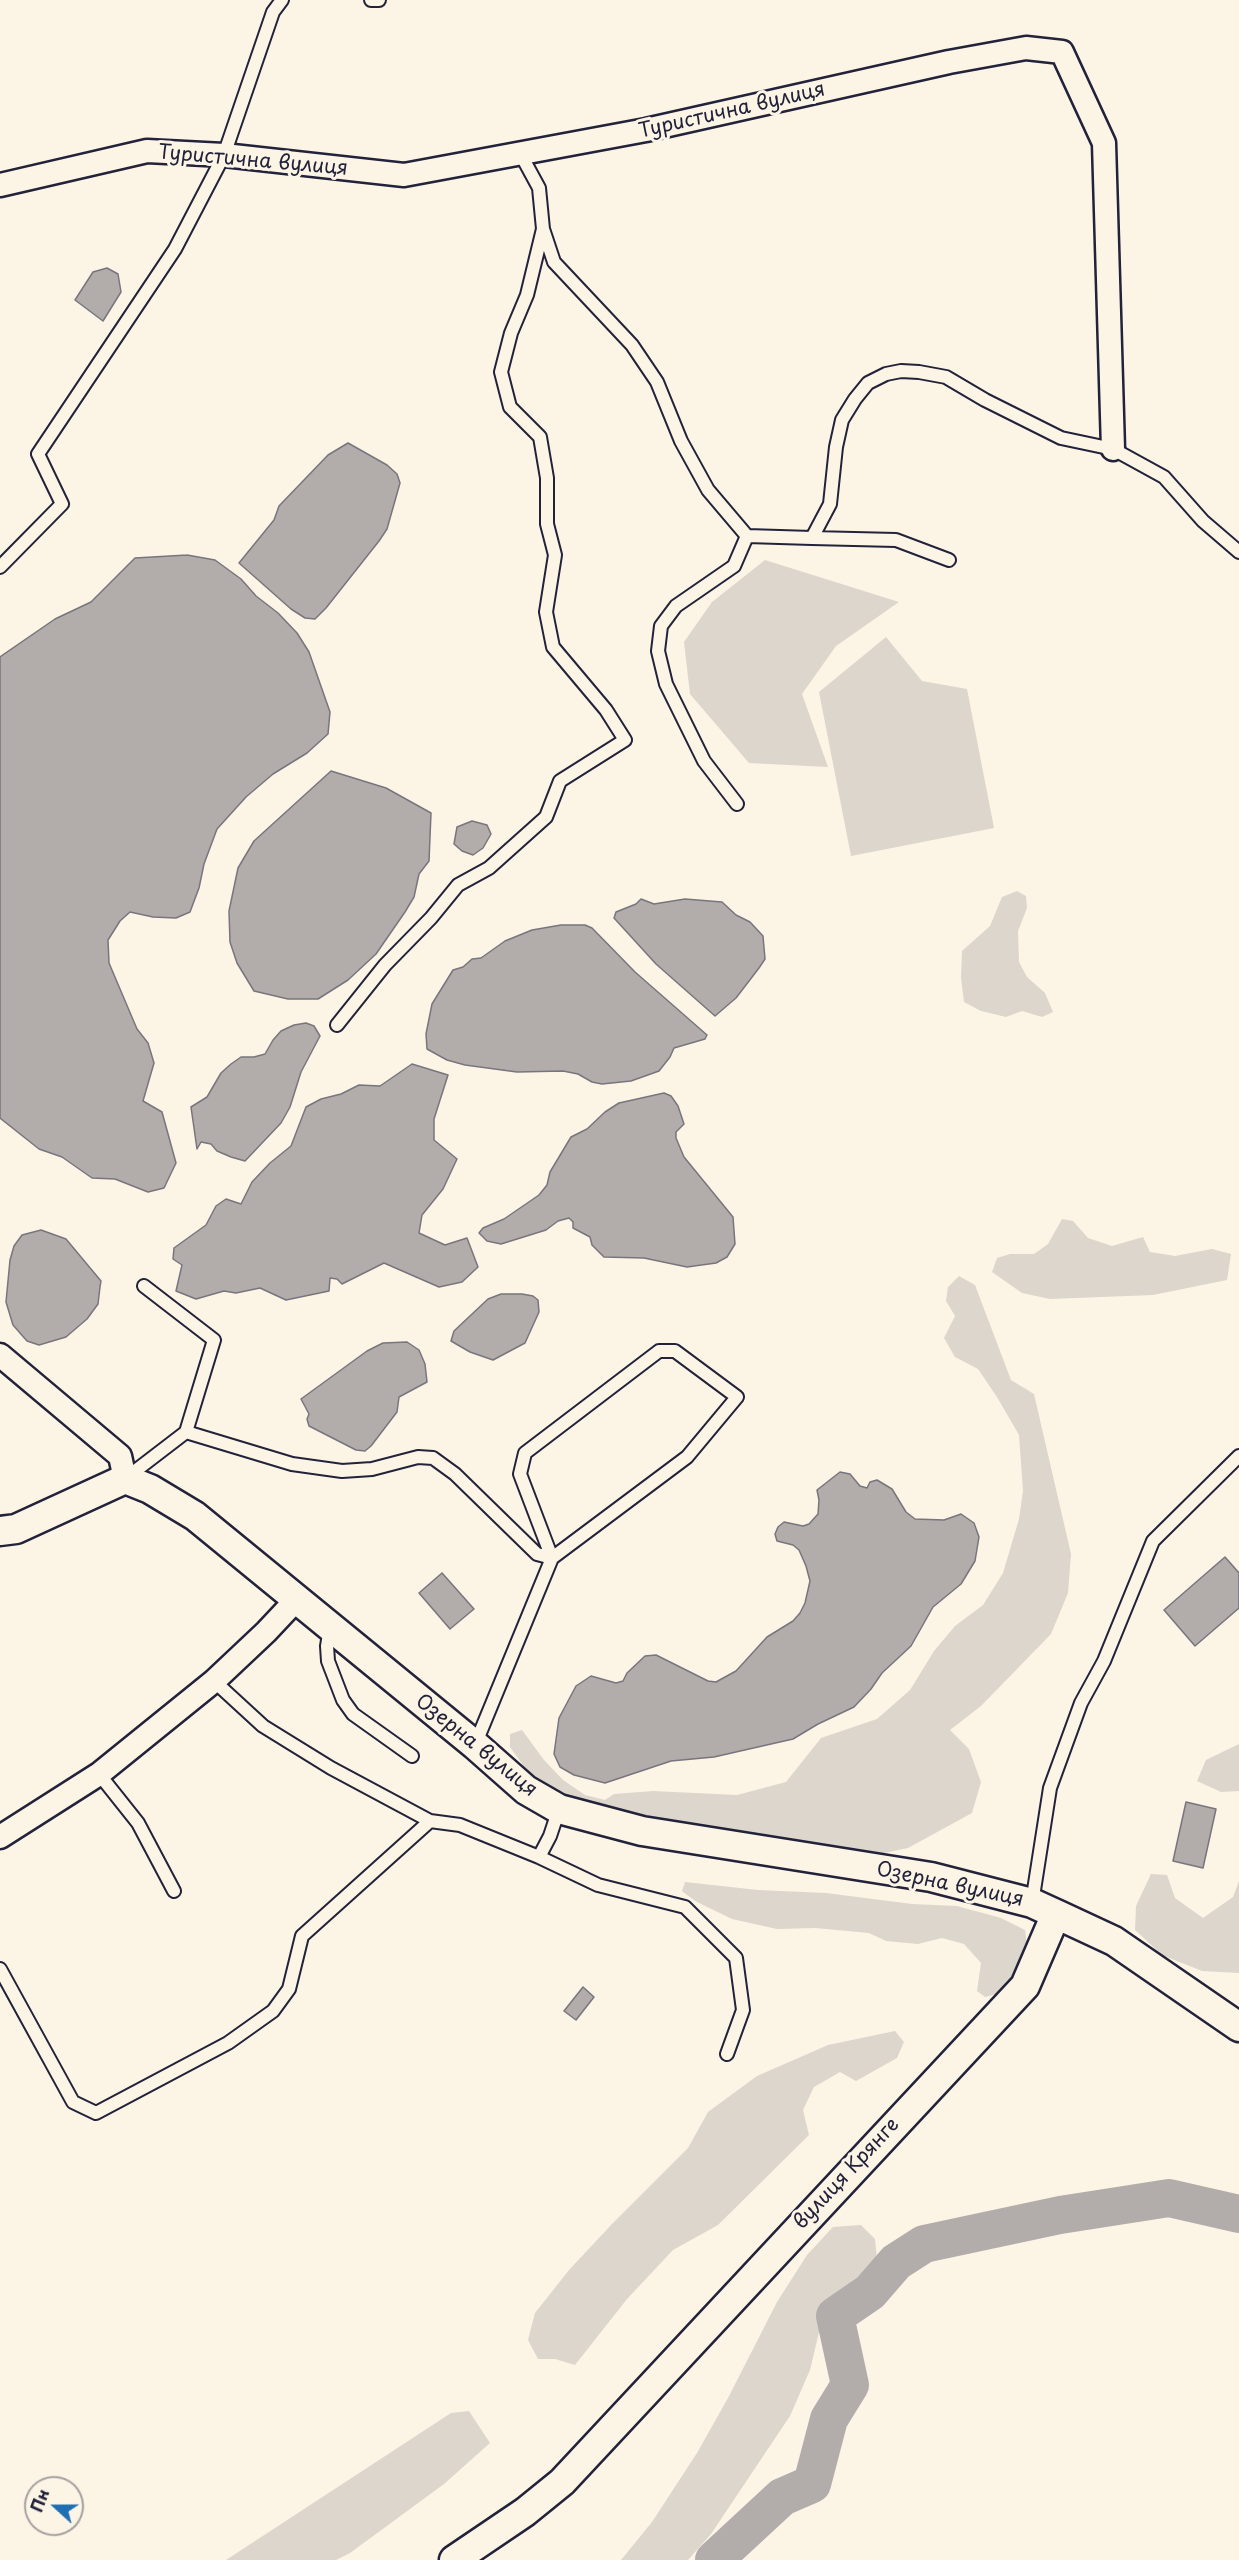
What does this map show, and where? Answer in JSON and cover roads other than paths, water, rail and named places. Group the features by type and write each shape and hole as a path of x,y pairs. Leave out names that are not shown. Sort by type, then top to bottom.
{"street":[{"name":"Туристична вулиця","path":"0,184 147,151 224,155 404,175 646,130 948,62 1026,48 1062,52 1104,142 1113,449"},
{"path":"0,1355 120,1456 125,1479 16,1528 0,1531"},
{"name":"Озерна вулиця","path":"125,1479 150,1489 195,1516 475,1745 526,1791 560,1809 642,1831 931,1877 1044,1908"},
{"path":"0,1837 99,1774 214,1681 297,1599"},
{"path":"1044,1908 1114,1941 1239,2027"},
{"name":"вулиця Крянге","path":"454,2560 525,2512 562,2482 1024,1986 1044,1908"}],"lane":[{"path":"0,567 62,504 38,454 175,249 224,155 273,12 282,0"},
{"path":"370,0 379,0"},
{"path":"520,153 538,188 543,229 554,262 632,345 657,382 681,441 708,490 747,536 896,540 949,561"},
{"path":"337,1025 385,965 431,918 458,885 489,868 546,817 560,780 625,740 606,710 553,647 546,612 555,555 547,524 547,478 540,437 510,407 501,372 511,333 527,295 543,229"},
{"path":"812,538 830,504 836,447 842,420 868,383 886,374 901,371 946,377 985,400 1062,438 1113,449 1164,477 1203,521 1239,552"},
{"path":"737,804 704,761 666,684 658,651 661,626 675,606 734,566 747,536"},
{"path":"125,1479 186,1432 214,1340 144,1286"},
{"path":"475,1745 552,1558 687,1456 737,1397 675,1351 659,1350 525,1453 520,1474 552,1558"},
{"path":"186,1432 292,1464 342,1471 372,1469 418,1457 433,1458 455,1474 537,1554 552,1558"},
{"path":"1044,1908 1050,1788 1081,1703 1104,1661 1153,1541 1239,1456"},
{"path":"331,1627 327,1646 328,1661 343,1700 353,1714 412,1756"},
{"path":"214,1681 263,1726 331,1768 430,1821 460,1825 539,1857 598,1885 685,1907 736,1958 743,2010 727,2054"},
{"path":"99,1774 138,1823 174,1891"},
{"path":"539,1857 560,1809"},
{"path":"0,1970 73,2102 96,2113 228,2043 273,2011 289,1989 302,1936 430,1821"}],"waterway":[{"path":"714,2560 782,2497 812,2484 829,2419 850,2385 835,2316 870,2292 896,2262 924,2244 1060,2215 1169,2198 1239,2214"}]}
